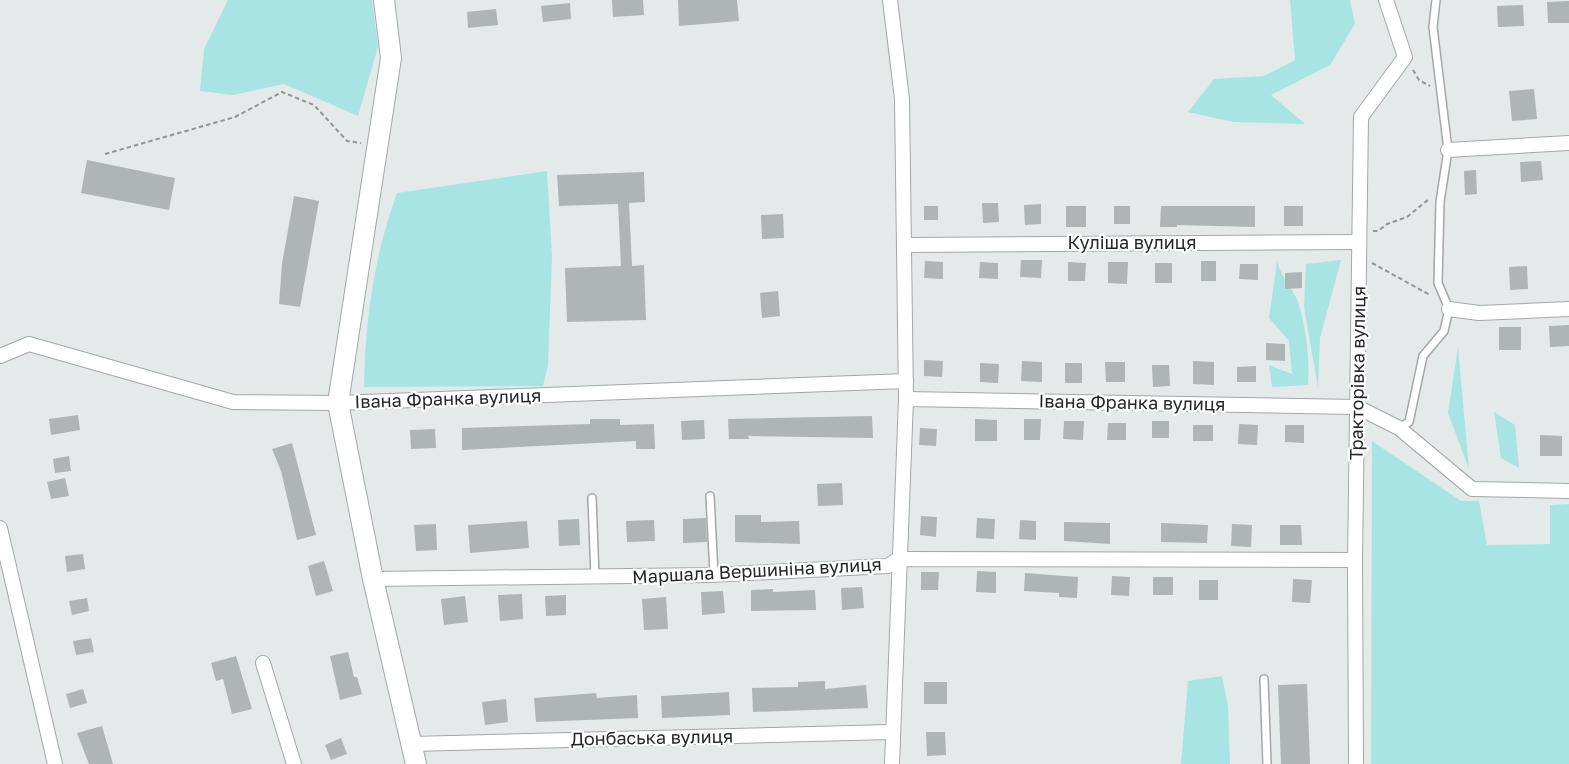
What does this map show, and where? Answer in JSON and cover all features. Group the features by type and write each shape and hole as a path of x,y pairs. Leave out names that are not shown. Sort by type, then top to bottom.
{"main road":[{"path":"389,0 391,58 338,403 373,579 414,759"}],"street":[{"path":"890,0 902,99 906,381 891,732 892,764"},
{"path":"1386,0 1405,57"},
{"name":"Тракторівка вулиця","path":"1356,764 1355,560 1361,117 1405,57"},
{"path":"1448,150 1569,143"},
{"name":"Куліша вулиця","path":"904,245 1360,243"},
{"path":"1449,309 1479,313 1569,309"},
{"name":"Івана Франка вулиця","path":"0,356 29,344 232,402 338,403 906,381"},
{"name":"Івана Франка вулиця","path":"906,399 1357,407"},
{"path":"1357,407 1399,428 1472,489 1569,491"},
{"path":"0,528 55,764"},
{"name":"Маршала Вершиніна вулиця","path":"373,579 714,575 888,566 898,559 1355,560"},
{"path":"263,663 294,764"},
{"name":"Донбаська вулиця","path":"414,759 891,732"}],"lane":[{"path":"1399,428 1409,422 1423,356 1444,331 1449,309 1438,282 1442,192 1448,150 1433,27 1436,0"},
{"path":"710,496 714,575"},
{"path":"592,498 595,578"},
{"path":"1264,680 1268,764"}],"path":[{"path":"1405,57 1419,80 1441,94"},
{"path":"105,154 235,117 282,92 314,105 347,141 378,146"},
{"path":"1442,192 1407,218 1387,224 1360,243 1449,309"}],"shaded area":[{"path":"228,0 372,0 378,47 358,116 284,84 233,95 200,91 204,49"},
{"path":"1290,0 1350,0 1355,24 1330,65 1271,95 1305,124 1233,122 1188,112 1214,79 1264,76 1295,60"},
{"path":"547,171 552,256 548,365 543,386 364,387 366,337 372,288 382,240 397,193"},
{"path":"1341,260 1320,338 1318,388 1304,307 1306,264"},
{"path":"1277,261 1281,273 1296,297 1301,312 1308,354 1308,385 1272,387 1269,365 1292,374 1289,341 1269,318"},
{"path":"1458,347 1469,469 1448,413"},
{"path":"1494,412 1515,425 1519,468 1501,458"},
{"path":"1372,441 1461,501 1479,501 1487,545 1550,544 1550,505 1569,504 1569,764 1371,764"},
{"path":"1222,676 1228,706 1230,764 1181,764 1188,681"}],"building":[{"path":"612,0 643,0 644,15 613,17"},
{"path":"678,0 737,0 739,21 679,26"},
{"path":"1569,1 1569,23 1548,23 1547,2"},
{"path":"570,3 571,19 543,22 541,6"},
{"path":"1523,5 1524,26 1498,27 1497,6"},
{"path":"496,9 498,25 468,28 467,12"},
{"path":"1534,89 1537,119 1512,121 1509,91"},
{"path":"87,160 175,178 169,210 81,193"},
{"path":"1541,161 1543,180 1521,182 1520,162"},
{"path":"1476,170 1477,194 1465,195 1464,171"},
{"path":"644,172 645,202 629,203 632,266 644,265 646,320 567,322 565,268 621,266 618,204 559,206 557,175"},
{"path":"294,196 319,201 300,307 279,304 282,264"},
{"path":"982,203 998,203 999,222 983,223"},
{"path":"1041,204 1041,224 1025,225 1024,205"},
{"path":"924,206 938,206 938,220 924,220"},
{"path":"1066,206 1086,206 1086,227 1066,227"},
{"path":"1114,206 1130,206 1130,224 1114,224"},
{"path":"1161,206 1255,206 1255,227 1177,225 1177,227 1160,227"},
{"path":"1284,206 1303,206 1303,226 1284,226"},
{"path":"783,214 784,238 762,239 761,215"},
{"path":"1021,260 1042,260 1041,278 1020,277"},
{"path":"925,261 943,262 943,279 924,278"},
{"path":"1201,261 1216,261 1216,281 1201,281"},
{"path":"980,262 998,263 998,279 979,278"},
{"path":"1068,262 1086,263 1085,281 1068,281"},
{"path":"1108,262 1128,262 1127,284 1108,283"},
{"path":"1155,263 1172,263 1172,283 1155,283"},
{"path":"1240,264 1258,264 1258,280 1239,279"},
{"path":"1527,266 1528,289 1510,290 1509,267"},
{"path":"1302,272 1302,288 1285,289 1285,273"},
{"path":"778,291 780,316 762,318 760,293"},
{"path":"1569,325 1569,346 1550,347 1549,326"},
{"path":"1499,327 1521,327 1521,350 1499,350"},
{"path":"1266,343 1285,344 1285,361 1266,360"},
{"path":"924,360 943,361 942,377 924,376"},
{"path":"1022,361 1042,362 1042,382 1021,381"},
{"path":"1193,361 1214,362 1214,385 1193,384"},
{"path":"1105,362 1125,362 1125,382 1106,382"},
{"path":"980,363 999,364 998,383 980,382"},
{"path":"1065,363 1082,363 1082,383 1065,383"},
{"path":"1152,365 1169,365 1170,386 1153,387"},
{"path":"1256,366 1256,382 1237,382 1237,367"},
{"path":"78,415 80,430 51,435 49,419"},
{"path":"872,416 873,438 748,436 749,439 729,439 728,419"},
{"path":"590,419 620,419 620,425 654,424 655,449 636,449 636,441 462,450 462,428 590,424"},
{"path":"975,419 997,420 997,441 975,441"},
{"path":"1024,419 1041,419 1040,440 1024,440"},
{"path":"704,420 705,439 682,440 681,421"},
{"path":"1064,421 1084,421 1083,440 1063,439"},
{"path":"1152,421 1169,421 1169,438 1152,438"},
{"path":"1108,423 1126,423 1126,440 1107,440"},
{"path":"1239,424 1258,425 1257,445 1238,444"},
{"path":"1193,425 1213,425 1213,441 1193,441"},
{"path":"1285,425 1304,425 1304,443 1285,442"},
{"path":"920,428 937,429 936,446 919,445"},
{"path":"435,429 436,448 411,449 410,430"},
{"path":"1540,435 1562,436 1562,456 1540,456"},
{"path":"292,443 316,535 297,540 281,471 272,449"},
{"path":"69,456 71,471 55,473 53,459"},
{"path":"65,478 69,496 51,499 47,482"},
{"path":"842,483 843,505 818,506 817,484"},
{"path":"735,515 761,515 761,522 799,521 800,544 735,542"},
{"path":"921,516 937,517 936,537 920,535"},
{"path":"706,518 707,542 683,543 683,519"},
{"path":"977,518 995,519 994,539 976,538"},
{"path":"579,519 580,545 559,546 558,520"},
{"path":"654,520 655,541 627,542 626,521"},
{"path":"1020,520 1036,521 1036,540 1019,539"},
{"path":"527,521 529,548 470,553 468,525"},
{"path":"1064,522 1110,523 1110,544 1064,541"},
{"path":"1161,523 1208,525 1207,543 1161,542"},
{"path":"436,524 437,550 416,551 414,525"},
{"path":"1232,524 1252,525 1251,547 1231,546"},
{"path":"1280,525 1301,525 1302,545 1280,545"},
{"path":"83,554 85,569 67,572 65,556"},
{"path":"324,561 333,591 316,596 308,566"},
{"path":"977,571 996,572 996,593 976,592"},
{"path":"921,572 939,572 938,590 921,590"},
{"path":"1025,573 1078,577 1077,598 1059,597 1059,593 1024,591"},
{"path":"1112,576 1130,577 1129,596 1111,595"},
{"path":"1153,577 1173,577 1173,595 1153,595"},
{"path":"1293,579 1312,580 1310,603 1292,602"},
{"path":"1199,580 1218,580 1218,600 1199,600"},
{"path":"862,587 864,608 842,610 841,588"},
{"path":"773,589 773,592 815,590 816,610 751,611 751,590"},
{"path":"723,591 725,613 702,615 701,592"},
{"path":"522,594 523,619 500,621 498,595"},
{"path":"566,595 566,615 546,616 545,596"},
{"path":"465,596 468,622 444,625 441,599"},
{"path":"666,597 668,629 644,630 642,599"},
{"path":"87,598 89,611 72,615 69,601"},
{"path":"91,638 94,652 76,655 73,641"},
{"path":"348,652 354,677 357,677 362,694 340,700 330,656"},
{"path":"236,656 252,709 232,714 223,679 216,681 211,663"},
{"path":"825,681 825,689 866,685 868,708 753,712 752,688 798,687 798,682"},
{"path":"924,682 947,682 947,704 924,704"},
{"path":"1307,684 1310,764 1281,764 1278,685"},
{"path":"83,689 87,703 70,708 66,694"},
{"path":"729,692 730,715 662,718 661,696"},
{"path":"596,693 597,698 637,695 638,718 536,722 534,698"},
{"path":"506,699 508,722 485,725 482,702"},
{"path":"102,726 113,764 89,764 77,733"},
{"path":"926,732 945,732 946,755 927,756"},
{"path":"341,738 347,754 331,760 325,745"}]}
